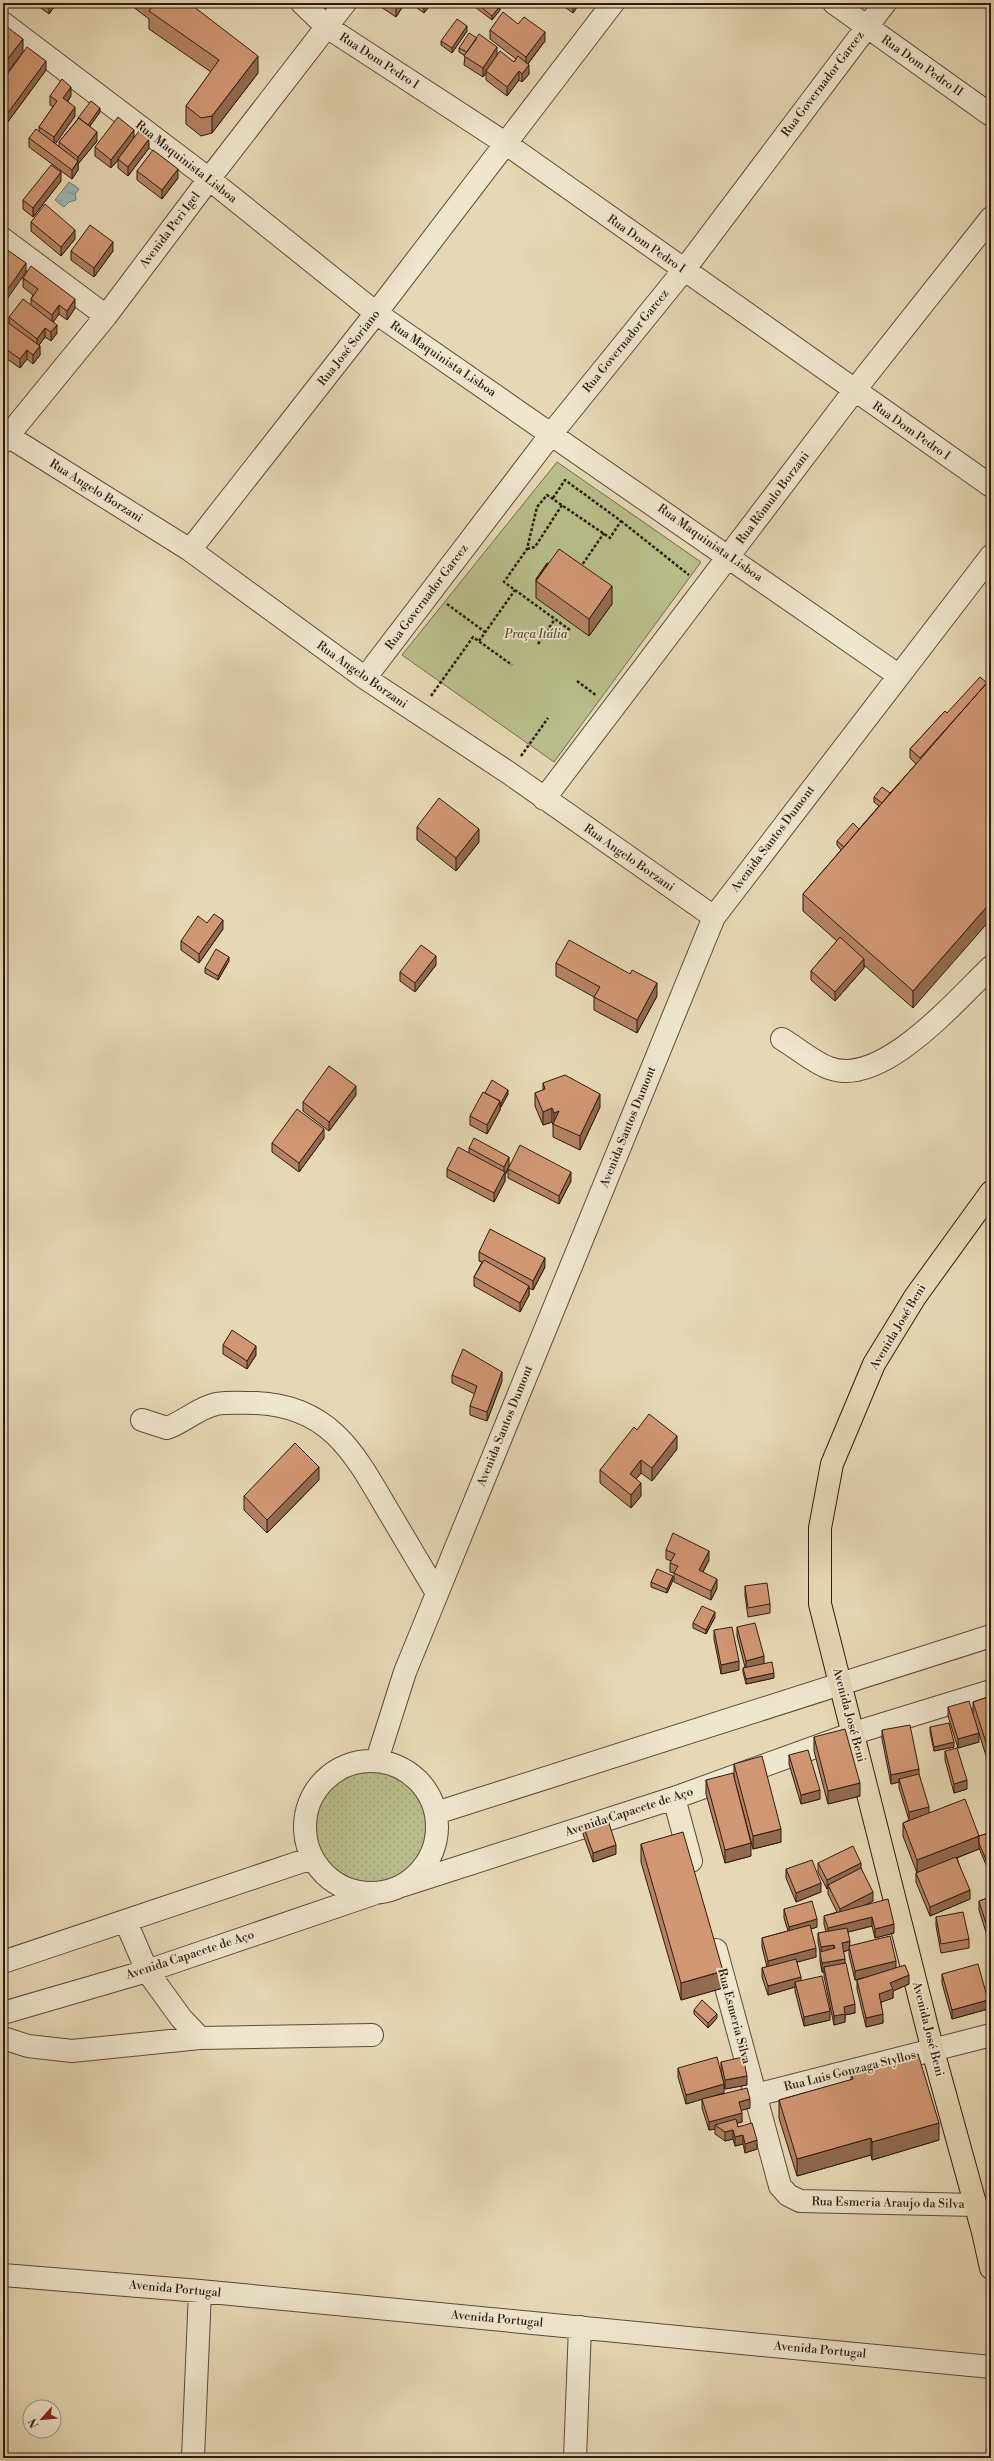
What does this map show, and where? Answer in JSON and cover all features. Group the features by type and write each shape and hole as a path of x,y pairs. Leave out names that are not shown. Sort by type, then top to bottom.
{"main road":[{"name":"Avenida José Beni","path":"991,1192 915,1297 874,1364 832,1464 820,1528 820,1604 934,2051 976,2205 987,2232 991,2268"}],"street":[{"name":"Rua Dom Pedro I","path":"302,3 327,27 505,143 854,391 991,486"},
{"name":"Avenida Peri Igel","path":"6,439 106,316 209,179 345,3"},
{"name":"Rua José Soriano","path":"190,550 376,313 613,3"},
{"name":"Rua Dom Pedro II","path":"834,3 991,115"},
{"name":"Rua Governador Garcez","path":"365,678 552,433 684,270 885,3"},
{"name":"Rua Maquinista Lisboa","path":"3,23 209,179 376,313 552,433 581,456 730,556 898,675"},
{"name":"Rua Rômulo Borzani","path":"544,799 612,707 730,556 854,391 991,218"},
{"path":"3,239 106,316"},
{"name":"Rua Angelo Borzani","path":"6,439 190,550 365,678 509,773 714,917"},
{"name":"Avenida Santos Dumont","path":"377,1760 405,1672 714,917 898,675 991,556"},
{"path":"782,1039 829,1068 850,1071 874,1065 903,1047 991,967"},
{"path":"142,1420 167,1428 177,1425 203,1408 234,1403 275,1404 307,1414 330,1429 348,1448 366,1473 437,1593"},
{"path":"436,1813 841,1686 991,1636"},
{"name":"Avenida Capacete de Aço","path":"404,1885 674,1798 854,1733 991,1691"},
{"path":"377,1760 398,1766 415,1777 428,1793 436,1813 437,1834 431,1854 420,1872 404,1885 377,1893 357,1892 339,1886 323,1874 312,1858 305,1840 304,1819 310,1799 321,1781 337,1768 356,1761 377,1760"},
{"path":"674,1798 697,1882"},
{"path":"3,1962 126,1922 312,1858"},
{"name":"Avenida Capacete de Aço","path":"3,2013 147,1971 377,1893"},
{"path":"126,1922 147,1971 181,2018 200,2038"},
{"name":"Rua Esmeria Silva","path":"709,1927 756,2095"},
{"path":"3,2038 28,2046 72,2051 200,2038 372,2035"},
{"name":"Rua Luis Gonzaga Styllos","path":"756,2095 934,2051 991,2035"},
{"name":"Rua Esmeria Araujo da Silva","path":"756,2095 780,2186 788,2195 800,2201 976,2205"},
{"name":"Avenida Portugal","path":"3,2275 200,2291 991,2366"},
{"path":"193,2458 200,2291"},
{"path":"574,2458 580,2327"}],"path":[{"path":"553,498 565,480 621,521 705,587"},
{"path":"570,630 504,582 527,549 537,507 547,495 610,538 621,521"},
{"path":"527,549 535,547 562,505"},
{"path":"578,570 604,533"},
{"path":"479,641 515,590"},
{"path":"431,592 485,632"},
{"path":"538,644 556,619"},
{"path":"418,714 473,637 512,665"},
{"path":"577,681 612,707"},
{"path":"509,773 548,718"}],"green space":[{"name":"Praça Itália","path":"557,462 701,562 554,762 402,655"},
{"path":"371,1767 393,1772 404,1777 420,1793 425,1804 430,1826 425,1848 420,1859 404,1875 393,1880 371,1885 349,1880 338,1875 322,1859 317,1848 312,1826 317,1804 322,1793 338,1777 349,1772"}],"water":[{"path":"69,182 79,189 75,194 76,200 69,202 64,207 55,200"}],"building":[{"path":"151,3 189,3 258,56 212,116 201,118 186,106 219,60 149,11 154,5"},
{"path":"388,3 399,3 396,8"},
{"path":"416,3 428,3 424,9"},
{"path":"476,3 497,3 500,6 492,16"},
{"path":"503,12 518,24 524,17 545,32 526,57 490,30"},
{"path":"457,19 467,26 452,48 441,41"},
{"path":"3,24 23,39 3,65"},
{"path":"469,33 477,38 467,52 459,48"},
{"path":"479,34 497,47 483,68 464,56"},
{"path":"27,47 46,61 7,114 3,111 3,80"},
{"path":"500,51 514,62 518,56 529,65 522,74 519,71 507,87 486,71"},
{"path":"62,79 71,87 63,98 75,107 54,137 39,127 57,101 50,96"},
{"path":"91,101 100,108 88,125 78,118"},
{"path":"118,117 134,130 111,160 95,147"},
{"path":"79,118 97,132 78,157 59,142"},
{"path":"36,129 78,161 72,170 29,138"},
{"path":"139,131 149,139 128,167 118,159"},
{"path":"153,150 178,169 162,190 137,171"},
{"path":"51,165 61,172 33,208 23,200"},
{"path":"45,204 75,230 61,247 31,222"},
{"path":"90,225 113,242 94,268 71,251"},
{"path":"6,249 26,263 3,296 3,253"},
{"path":"31,266 75,299 67,311 59,305 52,315 31,299 38,289 23,278"},
{"path":"23,299 57,325 51,332 45,328 37,339 9,317"},
{"path":"7,322 40,346 33,355 27,350 20,359 3,347 3,328"},
{"path":"559,549 612,586 589,619 536,581"},
{"path":"547,563 548,563 536,579"},
{"path":"980,677 987,683 920,758 910,749 945,711 947,713"},
{"path":"991,678 991,902 913,991 803,894"},
{"path":"882,787 890,793 882,803 874,797"},
{"path":"439,798 479,829 456,858 417,827"},
{"path":"853,823 859,829 844,847 837,841"},
{"path":"214,914 223,920 199,954 181,941 198,916 207,923"},
{"path":"840,937 864,959 835,992 811,971"},
{"path":"569,940 630,974 632,970 657,983 637,1020 594,997 600,987 556,963"},
{"path":"421,945 436,956 415,983 400,972"},
{"path":"216,949 229,957 218,976 205,968"},
{"path":"329,1066 356,1086 329,1122 303,1102"},
{"path":"565,1075 600,1094 580,1136 553,1124 559,1111 554,1113 552,1108 543,1112 535,1093 545,1089 543,1083"},
{"path":"492,1080 508,1090 501,1103 485,1093"},
{"path":"483,1092 500,1101 487,1125 470,1116"},
{"path":"297,1109 324,1129 299,1163 272,1143"},
{"path":"474,1138 509,1157 504,1167 469,1148"},
{"path":"520,1145 571,1172 559,1196 508,1169"},
{"path":"458,1147 505,1172 494,1193 447,1169"},
{"path":"490,1229 545,1258 533,1281 479,1252"},
{"path":"484,1260 529,1286 520,1303 474,1277"},
{"path":"232,1330 256,1346 247,1361 223,1345"},
{"path":"463,1349 502,1372 487,1412 470,1406 477,1386 452,1375"},
{"path":"649,1414 677,1436 652,1468 641,1460 630,1474 641,1483 631,1495 600,1470 634,1427 637,1430"},
{"path":"295,1443 319,1467 267,1520 244,1496"},
{"path":"673,1533 709,1551 699,1570 717,1579 711,1591 674,1573 678,1566 670,1563 675,1554 666,1550"},
{"path":"657,1569 673,1576 667,1589 651,1582"},
{"path":"767,1583 770,1604 748,1608 745,1586"},
{"path":"702,1606 715,1612 706,1630 693,1623"},
{"path":"755,1623 764,1656 746,1661 737,1627"},
{"path":"732,1627 739,1661 721,1665 714,1630"},
{"path":"772,1662 774,1673 746,1679 743,1668"},
{"path":"991,1696 991,1758 973,1702"},
{"path":"969,1701 979,1733 958,1739 948,1707"},
{"path":"949,1723 954,1742 934,1747 930,1727"},
{"path":"910,1725 919,1769 891,1775 882,1730"},
{"path":"845,1729 860,1783 828,1791 814,1737"},
{"path":"957,1748 967,1780 954,1784 945,1751"},
{"path":"808,1750 820,1790 801,1795 789,1755"},
{"path":"762,1756 781,1829 753,1836 734,1764"},
{"path":"733,1773 751,1843 725,1850 706,1780"},
{"path":"919,1774 929,1807 909,1812 899,1779"},
{"path":"965,1799 979,1836 917,1860 903,1823"},
{"path":"607,1817 616,1845 593,1853 583,1825"},
{"path":"683,1832 723,1971 681,1983 641,1844"},
{"path":"989,1833 991,1838 991,1860 987,1862 979,1843 979,1836"},
{"path":"853,1846 861,1863 827,1880 818,1863"},
{"path":"956,1857 970,1890 930,1907 916,1873"},
{"path":"812,1860 821,1883 796,1893 786,1869"},
{"path":"861,1868 873,1892 840,1909 828,1885"},
{"path":"991,1897 991,1936 990,1936 979,1901"},
{"path":"888,1899 894,1924 875,1929 872,1917 828,1928 824,1916"},
{"path":"812,1901 817,1919 789,1927 784,1909"},
{"path":"963,1912 969,1939 941,1944 936,1917"},
{"path":"810,1925 816,1948 768,1961 762,1938"},
{"path":"847,1928 850,1941 842,1943 845,1959 822,1963 820,1952 835,1948 834,1945 821,1947 818,1933"},
{"path":"890,1936 896,1961 855,1971 849,1946"},
{"path":"796,1959 801,1977 768,1986 762,1968"},
{"path":"846,1963 855,2004 844,2007 845,2014 834,2016 824,1967"},
{"path":"978,1964 988,2000 952,2010 942,1974"},
{"path":"905,1965 909,1975 890,1983 893,1989 879,1994 883,2014 866,2018 857,1980"},
{"path":"822,1976 830,2011 804,2017 795,1982"},
{"path":"702,2000 717,2014 708,2023 694,2010"},
{"path":"918,2054 939,2123 872,2142 871,2138 797,2159 779,2100 853,2079 851,2073"},
{"path":"717,2057 724,2084 686,2095 678,2068"},
{"path":"743,2057 747,2076 725,2080 721,2062"},
{"path":"747,2088 750,2099 739,2102 742,2113 709,2122 702,2099"},
{"path":"736,2119 738,2127 752,2123 757,2140 745,2144 743,2135 735,2137 733,2130 725,2132 715,2125"}]}
